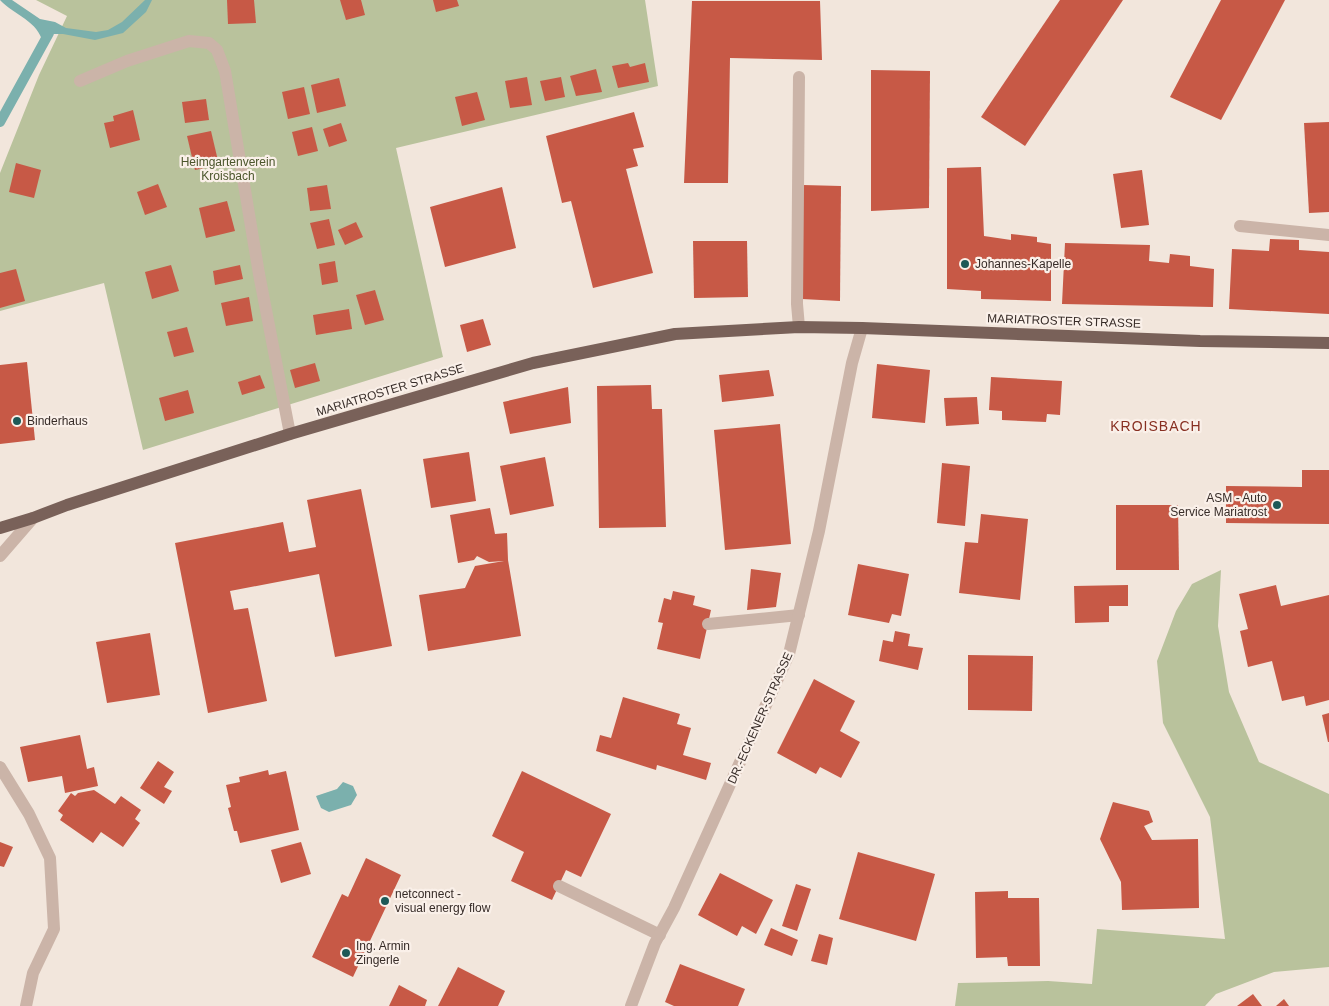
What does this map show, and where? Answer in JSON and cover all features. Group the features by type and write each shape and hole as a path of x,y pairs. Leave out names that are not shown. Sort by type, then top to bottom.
{"main road":[{"name":"MARIATROSTER STRASSE","path":"0,528 290,434 533,363 674,334 799,327 1329,344"}],"street":[{"path":"80,81 127,61 189,41 209,43 217,50 225,71 259,274 290,434"},
{"path":"799,77 797,304 799,327"},
{"path":"1240,226 1329,235"},
{"name":"DR.-ECKENER-STRASSE","path":"631,1006 660,935 790,654 819,531 852,364 862,328"},
{"path":"0,556 33,518"},
{"path":"708,624 799,615"},
{"path":"0,767 29,814 50,858 54,929 33,973 26,1006"},
{"path":"559,886 660,935"}],"green space":[{"name":"Heimgartenverein Kroisbach","path":"36,0 645,0 658,86 396,148 443,357 143,450 104,283 0,311 0,173 39,75 67,16"},
{"path":"1221,570 1218,626 1229,692 1259,762 1329,794 1329,967 1274,972 1216,994 1205,1006 955,1006 958,983 1048,981 1092,984 1097,929 1225,939 1210,817 1163,723 1157,661 1176,611 1192,584"}],"water":[{"path":"0,0 12,0 40,19 55,22 66,28 96,32 108,30 122,22 145,0 152,0 146,12 123,33 95,40 53,34 45,45 37,30 31,24"},
{"path":"343,782 353,786 357,795 351,805 329,812 321,808 316,796 337,789"}],"building":[{"path":"227,0 254,0 256,23 228,24"},
{"path":"340,0 361,0 365,15 346,20"},
{"path":"433,0 457,0 459,6 436,12"},
{"path":"1060,0 1123,0 1025,146 981,117"},
{"path":"1221,0 1285,0 1221,120 1170,97"},
{"path":"692,1 820,1 822,60 730,58 728,183 684,183"},
{"path":"628,63 630,67 645,63 649,82 618,88 612,66"},
{"path":"596,69 602,92 576,96 570,76"},
{"path":"871,70 930,71 929,208 871,211"},
{"path":"527,77 532,105 510,108 505,81"},
{"path":"561,77 565,97 545,101 540,81"},
{"path":"339,78 346,106 317,113 311,85"},
{"path":"304,87 310,114 288,119 282,92"},
{"path":"477,92 485,120 462,126 455,97"},
{"path":"206,99 209,120 185,123 182,102"},
{"path":"133,110 140,140 110,148 104,123 114,121 113,116"},
{"path":"634,112 644,147 633,149 638,166 626,169 653,273 593,288 571,201 562,203 546,136"},
{"path":"1329,122 1329,212 1309,213 1304,123"},
{"path":"341,123 347,141 329,147 323,129"},
{"path":"312,127 318,151 298,156 292,132"},
{"path":"211,131 219,165 195,170 187,136"},
{"path":"16,163 41,170 34,198 9,192"},
{"path":"981,167 984,236 1011,240 1011,234 1037,237 1037,242 1051,244 1051,301 981,299 981,291 947,289 947,168"},
{"path":"1142,170 1149,225 1121,228 1113,174"},
{"path":"158,184 167,207 145,215 137,192"},
{"path":"327,185 331,209 310,211 307,188"},
{"path":"803,185 841,186 840,301 802,299"},
{"path":"502,187 516,248 445,267 430,207"},
{"path":"227,201 235,231 206,238 199,208"},
{"path":"329,219 335,245 317,249 310,223"},
{"path":"356,222 363,237 345,245 338,230"},
{"path":"1270,239 1299,240 1299,250 1329,252 1329,314 1229,309 1232,249 1269,251"},
{"path":"693,241 747,241 748,297 694,298"},
{"path":"1065,243 1150,245 1149,261 1169,263 1170,254 1190,256 1190,266 1214,269 1213,307 1062,304"},
{"path":"335,261 338,282 322,285 319,264"},
{"path":"171,265 179,291 152,299 145,272"},
{"path":"240,265 243,279 215,285 213,271"},
{"path":"16,269 25,301 0,308 0,273"},
{"path":"375,290 384,320 365,325 356,295"},
{"path":"249,297 253,321 226,326 221,303"},
{"path":"349,309 352,329 316,335 313,315"},
{"path":"483,319 491,345 467,352 460,325"},
{"path":"187,327 194,352 174,357 167,332"},
{"name":"Binderhaus","path":"27,362 35,440 0,444 0,365"},
{"path":"315,363 320,381 295,388 290,370"},
{"path":"877,364 930,370 925,423 872,418"},
{"path":"769,370 774,396 722,402 719,375"},
{"path":"260,375 265,388 242,395 238,382"},
{"path":"991,377 1062,381 1060,415 1047,414 1046,422 1002,420 1002,411 989,410"},
{"path":"651,385 652,409 662,409 666,527 599,528 597,386"},
{"path":"568,387 571,423 510,434 503,402"},
{"path":"188,390 194,413 165,421 159,398"},
{"path":"977,397 979,424 946,426 944,398"},
{"path":"780,424 791,544 725,550 714,430"},
{"path":"469,452 476,501 431,508 423,459"},
{"path":"545,457 554,506 510,515 500,466"},
{"path":"942,463 970,466 965,526 937,523"},
{"name":"ASM - Auto Service Mariatrost","path":"1302,470 1329,470 1329,524 1226,523 1226,486 1302,487"},
{"path":"361,489 392,646 335,657 319,574 230,591 234,610 248,608 267,701 208,713 175,543 283,522 289,552 316,547 307,500"},
{"path":"1116,505 1178,505 1179,570 1116,570"},
{"path":"490,508 495,534 507,533 508,560 521,636 428,651 419,595 465,588 475,566 504,561 489,562 477,556 474,560 458,563 450,515"},
{"path":"981,514 1028,519 1020,600 959,593 965,542 978,543"},
{"path":"858,564 909,574 901,616 892,614 889,623 848,615"},
{"path":"751,569 781,573 776,607 747,610"},
{"path":"1128,585 1128,606 1109,606 1109,622 1075,623 1074,586"},
{"path":"1276,585 1281,606 1329,595 1329,700 1306,706 1304,696 1282,701 1272,661 1248,667 1240,631 1248,629 1239,594"},
{"path":"673,591 695,596 693,605 711,610 700,659 657,649 663,623 658,622 664,598 671,600"},
{"path":"895,631 910,634 908,646 923,648 918,670 879,661 883,640 893,642"},
{"path":"150,633 160,695 107,703 96,642"},
{"path":"968,655 1033,656 1032,711 968,710"},
{"path":"814,679 855,701 840,731 860,742 841,778 820,767 816,774 777,753"},
{"path":"623,697 680,714 677,724 691,728 683,755 711,763 706,780 657,765 656,770 596,751 600,735 611,738"},
{"path":"1329,713 1329,742 1328,742 1322,715"},
{"path":"80,735 87,769 94,767 98,786 65,793 62,776 28,782 20,747"},
{"path":"158,761 174,772 164,787 172,791 164,804 140,788"},
{"path":"268,770 269,775 286,771 299,830 240,843 237,831 234,831 228,808 231,807 226,785 240,782 239,777"},
{"path":"522,771 611,814 581,877 566,870 552,900 511,881 524,852 492,836"},
{"path":"94,790 115,804 121,796 141,810 135,819 140,823 123,847 101,832 93,843 60,820 63,815 58,811 71,793 75,796 78,793"},
{"path":"1113,802 1149,811 1153,822 1144,826 1152,840 1198,839 1199,908 1122,910 1121,882 1100,839"},
{"path":"0,842 13,847 4,867 0,866"},
{"path":"301,842 311,874 281,883 271,850"},
{"path":"858,852 935,874 916,941 839,919"},
{"path":"366,858 401,875 353,977 312,957 342,894 348,897"},
{"path":"720,873 773,900 756,934 742,926 737,936 698,915"},
{"path":"796,884 811,889 797,931 782,926"},
{"path":"1008,891 1008,898 1039,898 1040,966 1008,966 1007,957 976,958 975,892"},
{"path":"771,928 798,940 792,956 764,945"},
{"path":"819,934 833,938 827,965 811,961"},
{"path":"680,964 745,989 738,1006 674,1006 665,1002"},
{"path":"458,967 505,991 498,1006 438,1006"},
{"path":"399,985 427,1000 425,1006 389,1006"},
{"path":"1253,994 1262,1006 1237,1006"},
{"path":"1284,999 1289,1006 1276,1006"}],"waterway":[{"path":"0,122 49,33"}],"place":[{"name":"Johannes-Kapelle","path":"965,264"},
{"name":"Binderhaus","path":"17,421"},
{"name":"ASM - Auto Service Mariatrost","path":"1277,505"},
{"name":"netconnect - visual energy flow","path":"385,901"},
{"name":"Ing. Armin Zingerle","path":"346,953"}],"district":[{"name":"KROISBACH","path":"1156,426"}]}
